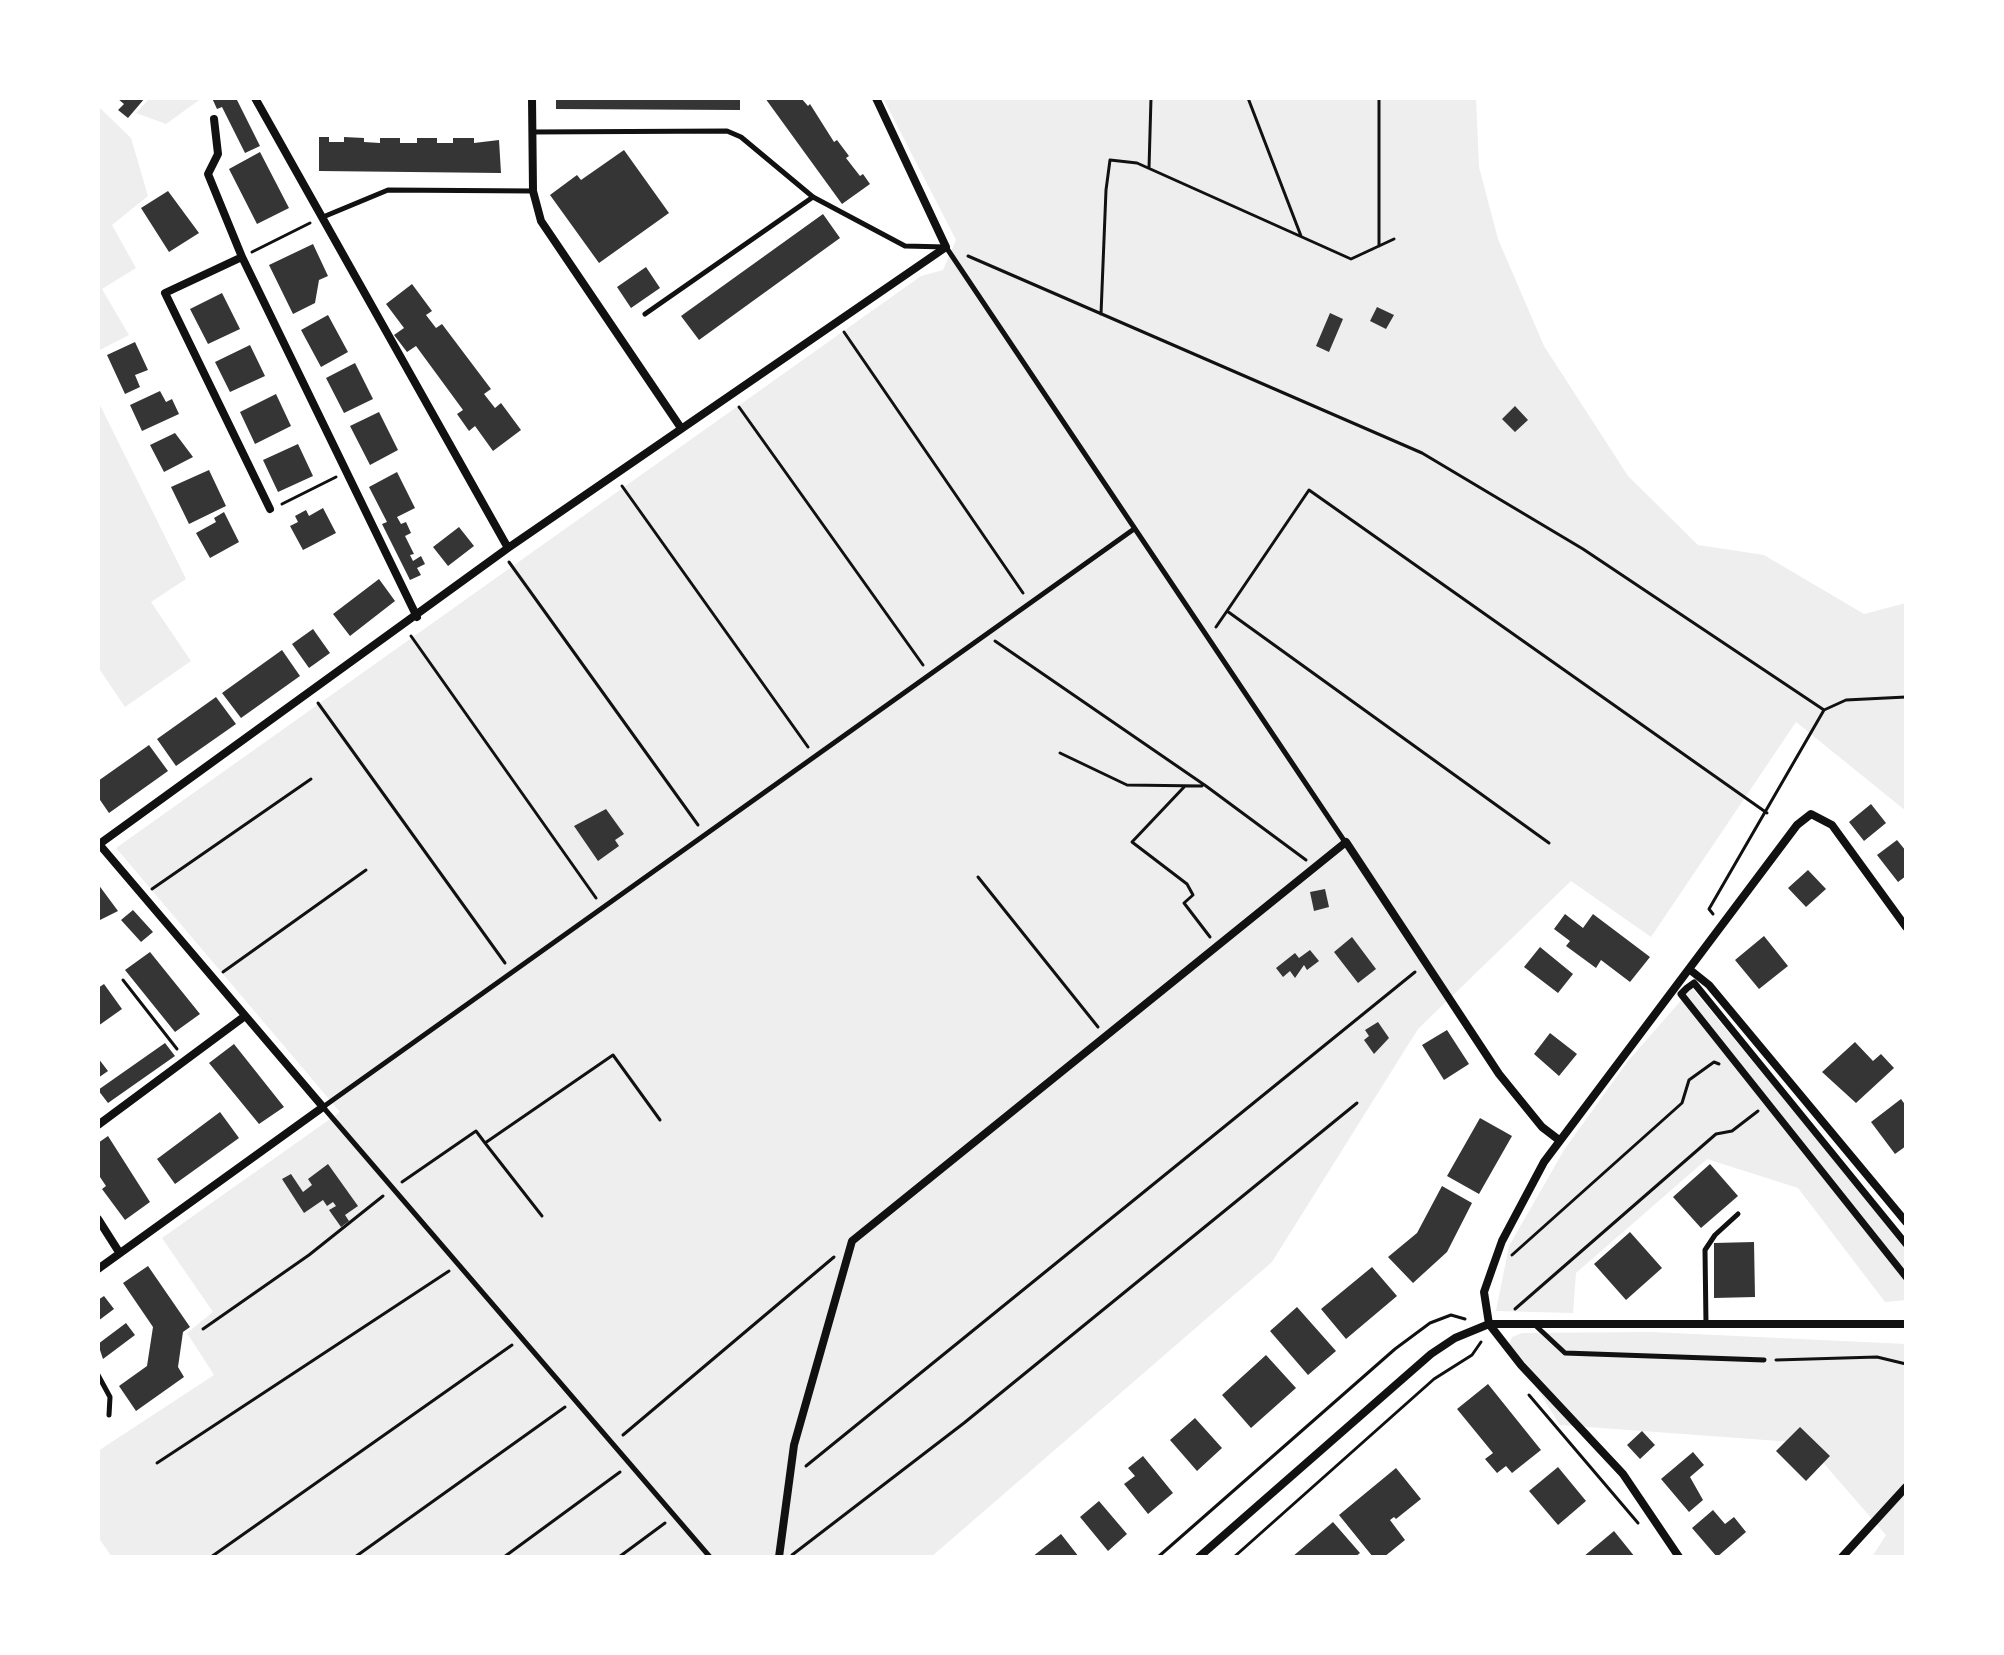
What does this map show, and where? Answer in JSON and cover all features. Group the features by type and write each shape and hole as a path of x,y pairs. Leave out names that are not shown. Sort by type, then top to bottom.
{"street":[{"path":"255,98 505,551"},
{"path":"532,98 533,191 541,221 681,428"},
{"path":"98,1269 323,1107 98,845 505,551 946,247 876,98"},
{"path":"214,119 218,154 208,174 242,257 417,617"},
{"path":"242,257 165,293 270,509"},
{"path":"1679,1557 1623,1474 1521,1365 1484,1307 1484,1292 1491,1272 1519,1206 1559,1140 1797,825 1811,814 1832,825 1906,927"},
{"path":"779,1557 787,1481 852,1241 1346,842 1499,1074 1542,1127 1559,1140"},
{"path":"1689,969 1709,985 1906,1222"},
{"path":"1906,1244 1694,983 1687,988 1681,994 1906,1277"},
{"path":"98,1125 245,1016"},
{"path":"98,1219 119,1252"},
{"path":"1199,1557 1431,1354 1455,1338 1494,1324 1906,1324"},
{"path":"1842,1557 1906,1487"}],"lane":[{"path":"532,132 727,131 741,137 813,197 905,246 946,247 1346,842"},
{"path":"321,218 388,190 533,191"},
{"path":"645,314 813,197"},
{"path":"710,1557 323,1107 1134,529"},
{"path":"1706,1325 1705,1250 1715,1235 1738,1214"},
{"path":"1534,1324 1565,1353 1764,1360"},
{"path":"98,1375 110,1397 109,1415"}],"path":[{"path":"1149,168 1151,98"},
{"path":"1248,98 1301,236"},
{"path":"1379,98 1379,246"},
{"path":"1101,314 1110,160 1137,163 1351,259 1394,239"},
{"path":"242,257 321,218"},
{"path":"946,247 1422,453 1583,549 1824,710"},
{"path":"837,321 1030,603"},
{"path":"729,395 929,674"},
{"path":"270,509 347,472"},
{"path":"614,475 815,756"},
{"path":"1208,638 1309,490 1767,813"},
{"path":"505,551 705,835"},
{"path":"1227,611 1549,843"},
{"path":"405,626 603,907"},
{"path":"985,634 1206,786 1315,867"},
{"path":"311,693 512,973"},
{"path":"1722,924 1709,909 1824,710 1846,700 1874,696 1906,697"},
{"path":"1060,753 1127,785 1206,786"},
{"path":"141,894 311,779"},
{"path":"1185,786 1132,842 1187,884 1193,895 1184,903 1217,946"},
{"path":"213,978 366,870"},
{"path":"978,877 1105,1037"},
{"path":"787,1481 1254,1106 1424,964"},
{"path":"123,980 185,1061"},
{"path":"485,1143 613,1055 660,1120"},
{"path":"1491,1272 1682,1103 1689,1080 1714,1062"},
{"path":"789,1557 975,1414 1357,1103"},
{"path":"1234,1557 1434,1379 1472,1355 1494,1324 1716,1134 1732,1131 1759,1110"},
{"path":"203,1329 309,1255 393,1188 476,1131 542,1216"},
{"path":"612,1444 852,1241"},
{"path":"157,1463 458,1265"},
{"path":"1158,1557 1304,1425 1430,1323 1451,1315 1494,1324"},
{"path":"211,1557 521,1338"},
{"path":"1764,1360 1877,1357 1906,1364"},
{"path":"1524,1389 1641,1525"},
{"path":"355,1557 574,1400"},
{"path":"504,1557 630,1465"},
{"path":"619,1557 674,1515"}],"shaded area":[{"path":"150,98 202,98 166,124 136,113"},
{"path":"883,98 1476,98 1479,167 1498,239 1544,346 1628,476 1698,545 1764,555 1864,614 1906,603 1906,811 1796,722 1651,937 1571,881 1418,1029 1272,1262 931,1557 112,1557 98,1537 98,1451 214,1375 187,1333 213,1312 162,1238 340,1112 116,848 921,276 943,270 956,240"},
{"path":"98,106 131,138 148,196 112,225 136,268 102,289 129,335 98,351"},
{"path":"98,401 186,579 151,602 191,661 125,707 98,667"},
{"path":"1692,988 1906,1247 1906,1300 1885,1302 1798,1188 1707,1159 1576,1273 1573,1313 1496,1311 1509,1246 1564,1150 1628,1061"},
{"path":"1652,1332 1906,1344 1906,1557 1872,1557 1886,1535 1806,1443 1560,1425 1509,1344 1512,1337 1522,1333"}],"building":[{"path":"117,98 145,98 128,118 118,110 124,104"},
{"path":"212,98 236,98 260,146 245,153 222,107 217,109"},
{"path":"556,98 740,98 740,110 556,109"},
{"path":"765,98 801,98 808,106 810,104 834,142 837,140 849,156 846,158 870,184 842,204"},
{"path":"319,137 329,137 329,142 344,142 344,137 380,143 380,138 400,138 400,143 417,143 417,138 437,138 437,143 453,143 453,138 474,138 474,143 499,140 501,173 319,171"},
{"path":"624,150 669,213 599,263 550,195 577,175 581,180"},
{"path":"260,152 289,208 257,224 229,169"},
{"path":"168,191 199,233 169,252 141,208"},
{"path":"823,214 840,238 699,340 681,316"},
{"path":"313,244 328,276 319,280 315,303 293,314 269,265"},
{"path":"646,267 660,288 631,308 617,287"},
{"path":"412,284 432,311 426,315 436,328 442,324 491,389 484,394 495,408 501,403 521,430 493,451 475,426 469,431 457,414 463,410 416,346 407,352 394,335 404,328 386,304"},
{"path":"222,293 240,329 208,344 190,309"},
{"path":"1377,307 1394,315 1386,329 1370,321"},
{"path":"1330,313 1343,319 1329,352 1316,346"},
{"path":"328,315 348,352 321,367 301,330"},
{"path":"135,342 148,370 135,375 140,387 125,394 107,355"},
{"path":"250,345 265,376 230,392 215,362"},
{"path":"355,363 373,399 344,413 326,378"},
{"path":"160,391 166,402 172,399 179,414 142,431 130,405"},
{"path":"276,394 291,426 255,444 240,412"},
{"path":"1515,406 1528,420 1515,432 1502,419"},
{"path":"379,412 398,450 370,465 350,426"},
{"path":"175,433 193,457 164,472 150,445"},
{"path":"298,444 313,476 278,492 263,460"},
{"path":"209,470 226,506 189,524 171,487"},
{"path":"397,472 415,508 397,517 401,524 406,522 411,533 405,536 414,554 410,555 413,561 421,556 425,564 417,568 421,575 410,580 382,524 387,522 369,487"},
{"path":"323,508 336,533 303,550 290,526 298,522 295,516 306,510 309,516"},
{"path":"224,512 239,542 210,558 196,533 216,522 214,518"},
{"path":"459,527 474,546 448,566 433,547"},
{"path":"379,579 395,601 350,636 333,614"},
{"path":"313,629 330,653 309,668 292,644"},
{"path":"282,650 300,676 241,718 222,693"},
{"path":"216,697 236,724 176,766 157,739"},
{"path":"149,745 168,771 109,813 98,797 98,781"},
{"path":"1871,804 1886,823 1864,841 1849,822"},
{"path":"606,809 624,834 615,840 619,846 598,861 574,826"},
{"path":"1897,840 1906,851 1906,876 1898,882 1877,855"},
{"path":"1808,870 1826,889 1806,907 1788,888"},
{"path":"98,884 118,911 98,921"},
{"path":"1325,889 1329,907 1314,911 1310,892"},
{"path":"133,910 153,932 141,942 121,920"},
{"path":"1565,914 1583,928 1593,914 1650,957 1630,982 1601,960 1596,968 1566,946 1570,941 1554,929"},
{"path":"1764,936 1788,966 1759,989 1735,960"},
{"path":"1352,937 1376,969 1358,983 1334,952"},
{"path":"1540,947 1573,974 1558,993 1524,967"},
{"path":"1310,950 1319,961 1307,970 1304,965 1295,978 1290,971 1283,977 1276,968 1295,953 1299,958"},
{"path":"150,952 200,1014 175,1032 125,970"},
{"path":"104,984 122,1009 98,1026 98,988"},
{"path":"1378,1022 1389,1038 1374,1054 1364,1040 1369,1036 1365,1030"},
{"path":"1447,1030 1469,1064 1444,1080 1422,1045"},
{"path":"1550,1033 1577,1054 1559,1076 1534,1054"},
{"path":"1855,1042 1873,1061 1881,1054 1894,1068 1856,1103 1822,1072"},
{"path":"165,1043 175,1056 108,1103 98,1090"},
{"path":"234,1044 284,1107 259,1124 209,1063"},
{"path":"98,1058 108,1071 98,1078"},
{"path":"1901,1099 1906,1106 1906,1146 1895,1154 1871,1122"},
{"path":"220,1112 239,1138 175,1184 157,1159"},
{"path":"1480,1118 1512,1136 1479,1194 1447,1176"},
{"path":"108,1136 150,1202 125,1220 102,1189 106,1186 98,1174 98,1143"},
{"path":"328,1164 358,1206 345,1215 349,1221 341,1227 329,1210 336,1206 333,1202 327,1206 323,1200 304,1213 282,1179 291,1174 303,1192 312,1185 308,1179"},
{"path":"1710,1164 1738,1196 1701,1228 1673,1197"},
{"path":"1442,1186 1472,1203 1447,1252 1413,1283 1388,1257 1417,1233"},
{"path":"1630,1232 1662,1268 1626,1300 1594,1264"},
{"path":"1754,1242 1755,1297 1714,1298 1714,1243"},
{"path":"148,1266 190,1327 183,1332 178,1367 184,1377 136,1411 119,1386 147,1366 153,1327 123,1283"},
{"path":"1372,1267 1397,1296 1346,1339 1321,1309"},
{"path":"104,1296 114,1309 98,1321 98,1300"},
{"path":"1297,1307 1336,1351 1308,1375 1270,1331"},
{"path":"126,1323 135,1335 103,1359 98,1344"},
{"path":"1266,1355 1296,1388 1251,1428 1222,1395"},
{"path":"1488,1384 1541,1450 1512,1473 1506,1466 1497,1473 1485,1459 1493,1453 1457,1409"},
{"path":"1195,1418 1222,1448 1197,1471 1170,1440"},
{"path":"1800,1427 1830,1456 1806,1481 1776,1451"},
{"path":"1642,1431 1655,1445 1640,1459 1627,1445"},
{"path":"1693,1452 1704,1465 1690,1477 1703,1500 1689,1512 1661,1479"},
{"path":"1143,1456 1173,1493 1148,1514 1124,1484 1135,1476 1128,1468"},
{"path":"1558,1467 1586,1501 1558,1525 1529,1491"},
{"path":"1396,1468 1421,1499 1396,1519 1390,1520 1405,1540 1384,1557 1373,1557 1339,1515"},
{"path":"1099,1501 1127,1534 1108,1551 1080,1517"},
{"path":"1713,1510 1725,1524 1734,1517 1746,1532 1717,1557 1692,1528"},
{"path":"1333,1522 1360,1553 1355,1557 1292,1557"},
{"path":"1614,1531 1635,1557 1583,1557"},
{"path":"1061,1534 1079,1557 1032,1557"}]}
